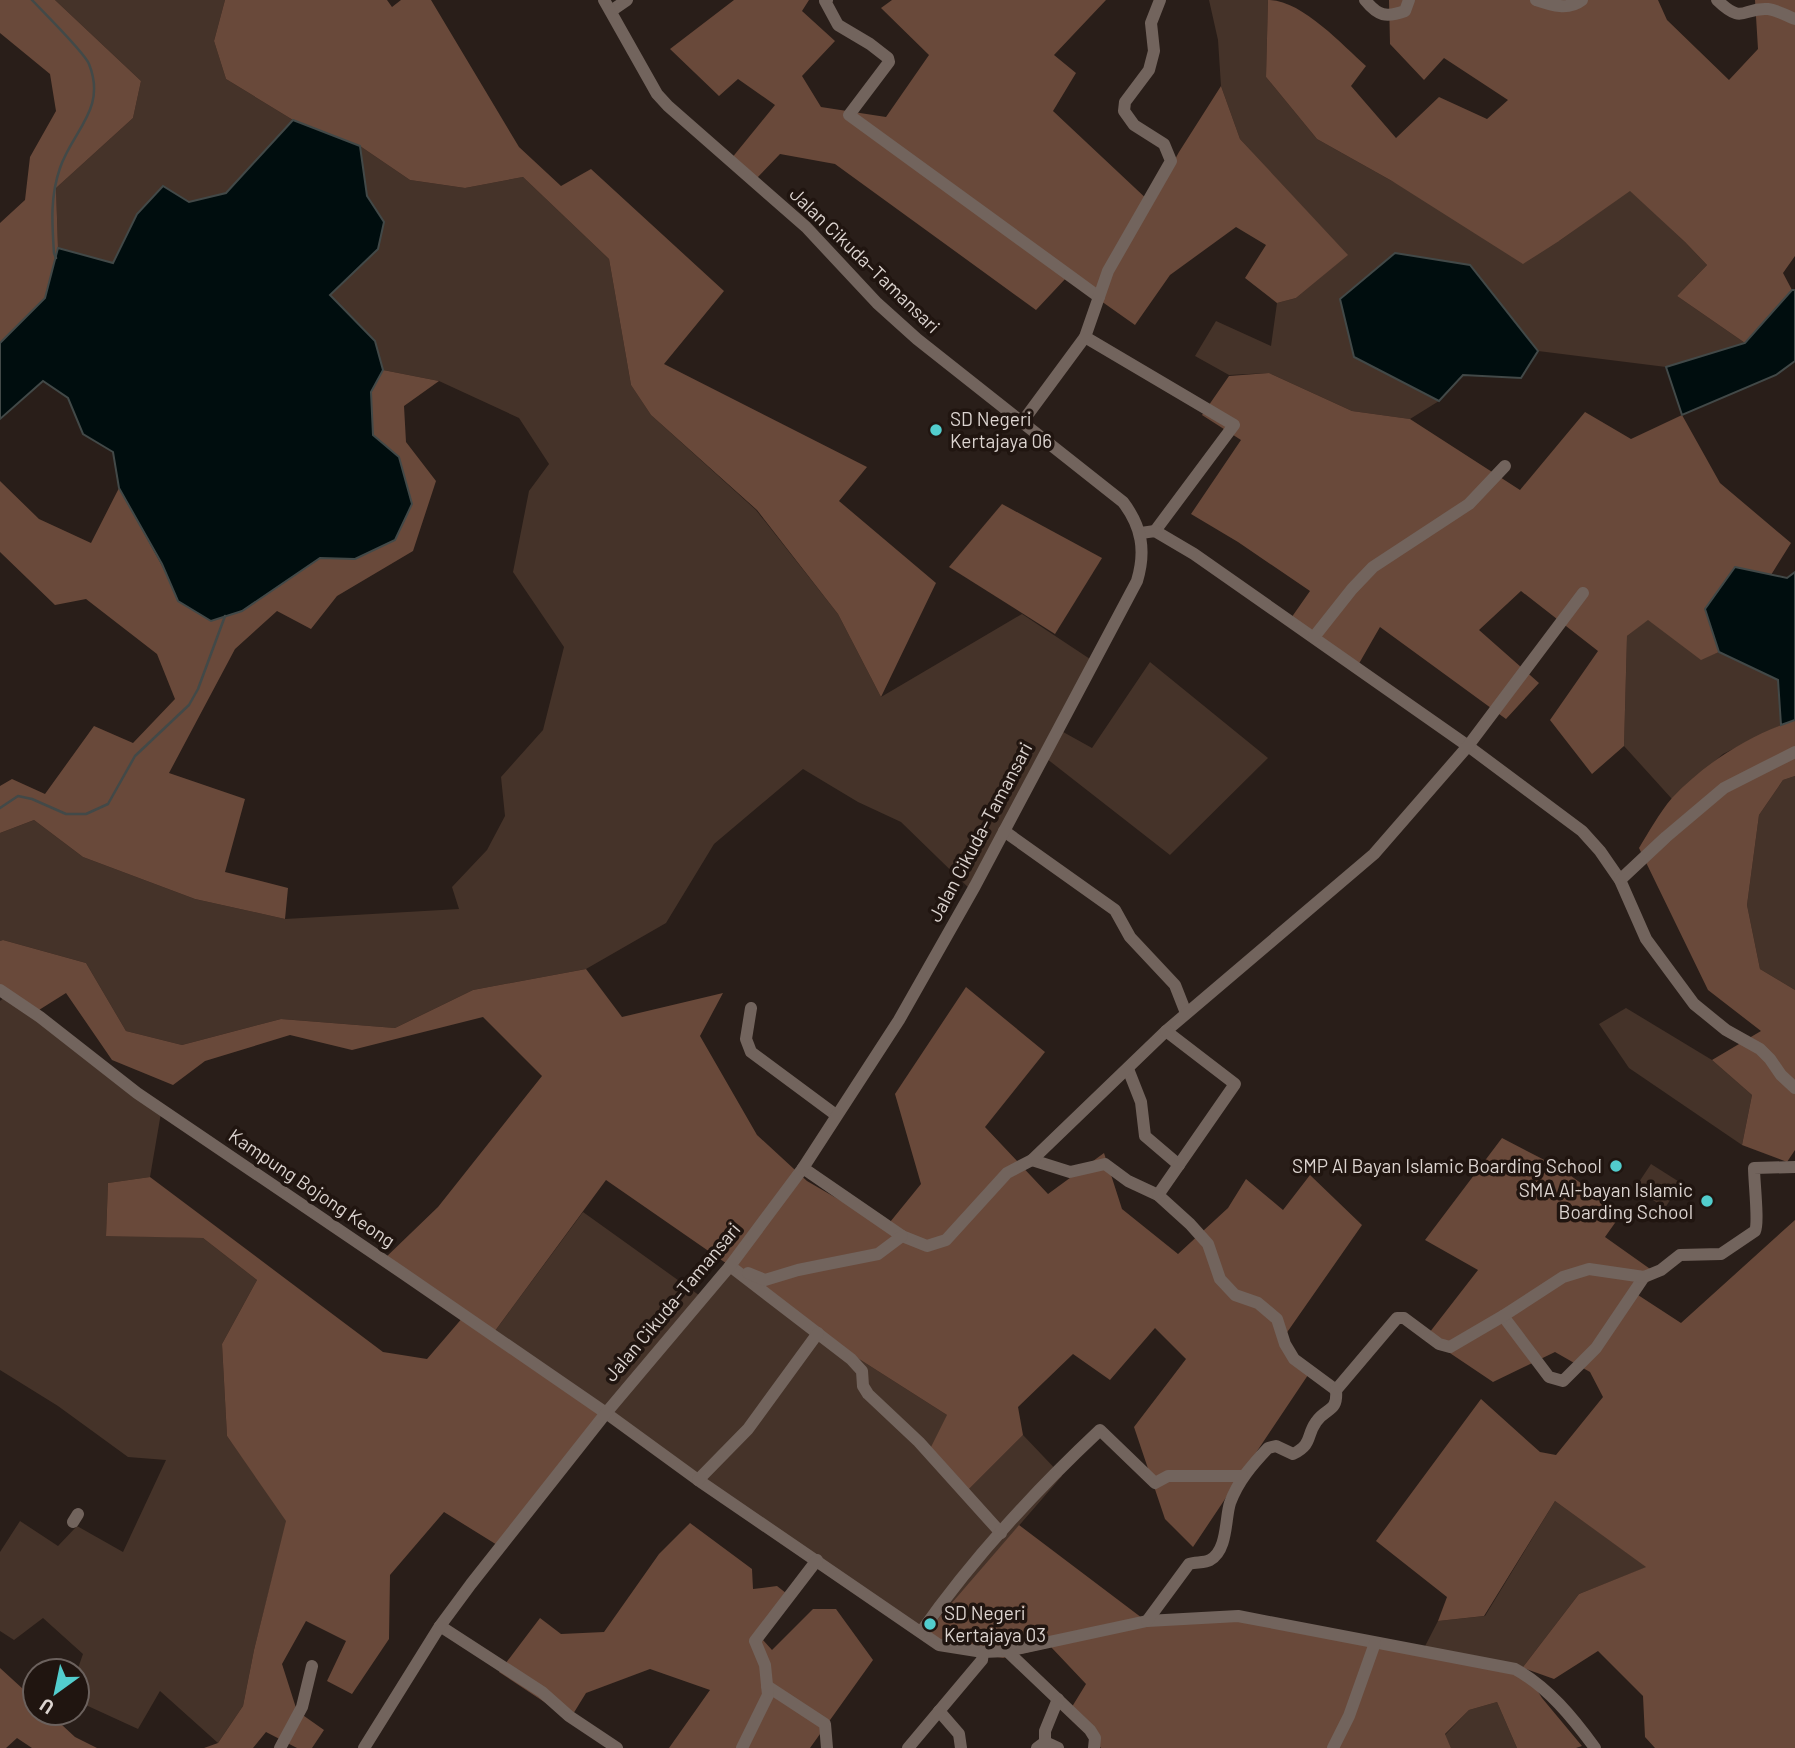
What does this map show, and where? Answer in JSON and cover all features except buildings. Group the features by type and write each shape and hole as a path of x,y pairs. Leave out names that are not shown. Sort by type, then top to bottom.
{"street":[{"path":"607,6 628,0"},
{"path":"827,0 825,1 838,25 888,58 888,62 849,116 1099,297"},
{"path":"1023,421 1085,337 1108,271 1171,161 1164,144 1134,125 1124,111 1125,102 1149,69 1154,51 1151,23 1160,0"},
{"path":"1365,0 1374,11 1391,16 1405,11 1409,0"},
{"path":"1536,0 1559,7 1578,4 1581,0"},
{"path":"1717,0 1726,9 1740,15 1768,9 1795,19"},
{"name":"Jalan Cikuda–Tamansari","path":"364,1748 440,1626 471,1584 606,1413 730,1265 803,1168 899,1020 1004,831 1137,581 1143,551 1141,533 1133,515 1115,495 917,339 877,303 806,227 668,106 657,94 607,6"},
{"path":"1085,337 1234,425 1155,531"},
{"path":"1314,637 1373,567 1469,504 1505,466"},
{"path":"1141,533 1155,531 1194,554 1468,746 1581,831 1600,851 1620,880 1646,939 1694,1004 1726,1030 1760,1049 1795,1088"},
{"path":"803,1168 902,1236 928,1246 946,1240 1007,1173 1032,1160 1186,1013 1374,854 1468,746 1583,593"},
{"path":"1620,880 1724,788 1795,752"},
{"path":"1004,831 1115,910 1130,937 1175,985 1186,1013"},
{"name":"Kampung Bojong Keong","path":"0,990 40,1017 137,1093 606,1413 698,1480 939,1645 983,1652 1007,1651 1147,1621 1238,1616 1515,1669 1547,1691 1595,1748"},
{"path":"751,1008 746,1039 751,1052 836,1115"},
{"path":"1158,1195 1235,1084 1166,1031"},
{"path":"1128,1069 1141,1102 1145,1136 1179,1165"},
{"path":"1032,1160 1070,1172 1105,1164 1128,1181 1158,1195 1208,1244 1220,1279 1235,1295 1258,1303 1277,1319 1285,1344 1294,1359 1336,1390"},
{"path":"1147,1621 1189,1564 1209,1561 1216,1555 1227,1531 1229,1506 1242,1476 1268,1448 1276,1446 1293,1454 1300,1451 1310,1440 1318,1419 1333,1408 1337,1400 1336,1390 1397,1318 1404,1318 1445,1348 1461,1343 1563,1277 1589,1269 1601,1269 1644,1277 1661,1270 1680,1255 1721,1254 1755,1231 1758,1226 1754,1195 1755,1168 1795,1167"},
{"path":"730,1265 765,1280 798,1270 878,1254 902,1236"},
{"path":"730,1265 862,1371 863,1386 868,1394 919,1442 1001,1533"},
{"path":"1503,1316 1549,1377 1563,1381 1596,1348 1644,1277"},
{"path":"698,1480 748,1429 818,1333"},
{"path":"921,1632 950,1591 1055,1472 1100,1430 1155,1483 1168,1476 1242,1476"},
{"path":"742,1748 768,1695 765,1665 755,1641 817,1560"},
{"path":"440,1626 542,1692 569,1716 617,1748"},
{"path":"1334,1748 1349,1716 1375,1643"},
{"path":"1007,1651 1090,1730 1095,1738 1094,1748"},
{"path":"908,1748 982,1660 983,1652"},
{"path":"280,1748 302,1707 312,1666"},
{"path":"767,1686 825,1724 827,1748"},
{"path":"1058,1699 1041,1745 1058,1748"},
{"path":"939,1711 959,1734 961,1748"}],"shaded area":[{"path":"0,0 55,0 141,81 133,118 56,188 58,248 45,298 0,343 0,223 25,200 30,157 56,111 50,74 0,33"},
{"path":"55,0 225,0 214,41 226,79 293,120 226,194 137,214 113,263 58,248 56,188 133,118 141,81"},
{"path":"225,0 387,0 392,7 401,0 431,0 519,147 561,186 591,169 724,291 664,364 867,467 839,501 936,583 881,697 838,614 757,510 651,415 631,385 609,259 523,177 465,188 410,180 360,146 293,120 226,79 214,41"},
{"path":"734,0 809,0 802,11 835,41 802,76 821,107 886,117 929,55 881,8 892,0 1106,0 1054,55 1076,73 1053,111 1151,203 1179,152 1221,86 1240,139 1348,255 1296,298 1277,303 1245,278 1266,245 1236,227 1170,275 1135,325 1067,277 1036,310 835,164 780,154 755,180 731,159 775,105 738,79 719,96 670,49"},
{"path":"1209,0 1268,0 1266,77 1317,139 1392,181 1559,241 1630,190 1707,265 1677,296 1745,343 1666,367 1538,351 1470,265 1355,358 1439,401 1410,419 1352,411 1269,373 1229,375 1195,356 1216,321 1271,346 1277,303 1296,298 1347,255 1240,139 1221,86 1218,40"},
{"path":"1268,0 1281,2 1308,15 1366,66 1351,86 1396,138 1439,97 1487,119 1508,100 1444,58 1424,80 1390,44 1389,0 1658,0 1667,20 1729,80 1758,49 1755,0 1795,0 1795,256 1783,273 1792,290 1745,343 1677,296 1707,265 1630,191 1523,264 1392,181 1317,139 1266,77"},
{"path":"293,120 360,146 367,196 384,222 378,249 330,295 375,341 383,370 371,392 373,435 399,457 412,504 395,540 355,559 320,558 242,611 211,621 178,601 162,564 119,488 113,452 83,434 68,398 43,381 0,419 0,343 45,298 58,248 113,263 137,214 163,186 189,202 226,193"},
{"path":"360,146 410,180 465,188 523,177 609,259 631,385 651,415 756,510 838,614 881,697 1022,614 1090,659 1056,728 1092,748 1150,662 1268,758 1170,855 1042,755 973,892 901,822 858,802 803,769 714,844 666,923 586,969 473,990 395,1028 281,1019 182,1045 126,1031 86,963 0,941 0,833 34,820 83,857 195,899 285,919 459,909 452,887 487,850 505,816 501,777 543,730 564,647 513,572 529,491 549,464 519,418 439,381 383,370 374,341 330,295 384,222 367,196"},
{"path":"1395,253 1470,265 1538,351 1521,378 1463,375 1439,401 1354,357 1340,299"},
{"path":"1792,290 1795,290 1795,361 1776,375 1682,415 1666,367 1745,343"},
{"path":"383,370 439,381 404,406 406,442 436,481 413,551 337,596 311,629 277,611 235,649 169,773 245,799 225,872 288,888 285,919 195,899 83,857 34,820 0,833 0,786 12,779 45,794 94,726 133,743 175,699 157,654 86,599 55,605 0,552 0,481 39,519 91,543 119,488 166,573 178,601 242,611 320,558 355,559 399,457 373,435 371,392"},
{"path":"1269,373 1352,411 1410,419 1520,490 1585,412 1631,439 1682,415 1720,483 1791,543 1771,575 1735,567 1705,609 1719,652 1701,660 1648,620 1627,636 1624,746 1592,774 1550,720 1598,651 1521,591 1479,630 1539,683 1506,719 1380,627 1357,667 1289,621 1310,591 1191,514 1241,440 1202,415 1229,376"},
{"path":"1002,504 1102,558 1055,634 949,567"},
{"path":"1735,567 1787,578 1795,572 1795,720 1781,725 1778,680 1719,652 1705,609"},
{"path":"1648,619 1701,659 1719,652 1778,680 1781,725 1723,754 1672,799 1624,746 1627,636"},
{"path":"1795,720 1795,776 1783,780 1759,815 1747,905 1760,969 1795,990 1795,1150 1787,1162 1742,1145 1752,1095 1712,1060 1761,1031 1708,990 1639,848 1667,804 1699,773 1745,742"},
{"path":"1795,776 1795,990 1760,969 1747,905 1759,815 1783,780"},
{"path":"0,941 86,963 126,1031 182,1045 281,1019 395,1028 473,990 586,969 622,1017 723,993 700,1036 757,1135 807,1181 886,1227 921,1184 895,1094 966,987 1045,1052 985,1127 1048,1194 1104,1153 1122,1209 1178,1254 1228,1208 1246,1179 1283,1210 1310,1175 1362,1225 1281,1341 1308,1375 1193,1547 1165,1519 1134,1427 1186,1359 1155,1328 1110,1380 1073,1354 1018,1407 1023,1435 968,1490 929,1451 947,1415 790,1315 733,1268 606,1180 492,1335 607,1414 502,1548 444,1512 390,1575 389,1639 352,1694 327,1681 346,1641 306,1621 282,1664 297,1711 324,1730 312,1748 297,1748 266,1732 253,1748 204,1748 218,1743 243,1706 286,1521 227,1436 222,1344 257,1280 203,1238 106,1236 108,1183 150,1177 383,1352 427,1359 464,1316 383,1260 438,1207 542,1076 483,1017 352,1050 290,1035 205,1061 173,1085 112,1060 66,993 31,1015 0,993"},
{"path":"5,997 161,1113 150,1177 108,1183 106,1235 203,1238 257,1280 222,1344 227,1436 287,1520 254,1650 243,1706 218,1743 160,1691 138,1729 91,1707 91,1657 82,1657 83,1654 43,1618 14,1640 0,1631 0,1552 20,1521 58,1546 77,1526 123,1552 166,1460 128,1457 58,1406 0,1370 0,1001"},
{"path":"1626,1008 1712,1060 1752,1095 1742,1145 1629,1068 1599,1024"},
{"path":"1502,1138 1560,1168 1622,1213 1605,1237 1653,1271 1638,1295 1681,1323 1795,1220 1795,1748 1655,1748 1645,1737 1643,1696 1598,1651 1554,1679 1523,1668 1542,1698 1582,1746 1576,1748 1517,1748 1497,1702 1469,1710 1445,1734 1451,1748 1101,1748 1070,1710 1086,1684 1051,1647 1003,1658 938,1646 924,1635 1019,1525 1150,1624 1243,1616 1523,1667 1579,1594 1646,1567 1555,1501 1484,1616 1438,1621 1447,1597 1376,1541 1481,1399 1540,1452 1556,1455 1603,1397 1590,1372 1555,1352 1493,1382 1426,1337 1478,1270 1425,1240"},
{"path":"1651,1164 1681,1183 1665,1208 1635,1188"},
{"path":"583,1212 703,1298 733,1268 790,1315 947,1415 968,1490 1023,1435 1062,1476 924,1635 492,1335"},
{"path":"1555,1501 1647,1567 1579,1594 1523,1667 1422,1652 1438,1621 1485,1616"},
{"path":"690,1523 752,1569 753,1589 777,1586 791,1597 763,1640 772,1650 813,1609 836,1609 873,1660 810,1748 669,1748 710,1690 650,1669 586,1693 570,1719 499,1672 540,1618 561,1634 604,1632 659,1554"},
{"path":"0,1668 21,1687 21,1727 64,1727 75,1737 97,1748 32,1748 17,1738 6,1748 0,1748"},
{"path":"1497,1702 1517,1748 1451,1748 1445,1735 1469,1710"}],"waterway":[{"path":"32,0 86,58 93,80 91,107 66,154 55,189 52,221 56,258"},
{"path":"0,808 18,796 32,799 66,814 86,814 108,804 135,756 189,705 198,689 225,616"}],"place":[{"name":"SD Negeri Kertajaya 06","path":"936,430"},
{"name":"SMP Al Bayan Islamic Boarding School","path":"1616,1166"},
{"name":"SMA Al-bayan Islamic Boarding School","path":"1707,1201"},
{"name":"SD Negeri Kertajaya 03","path":"930,1624"}]}
